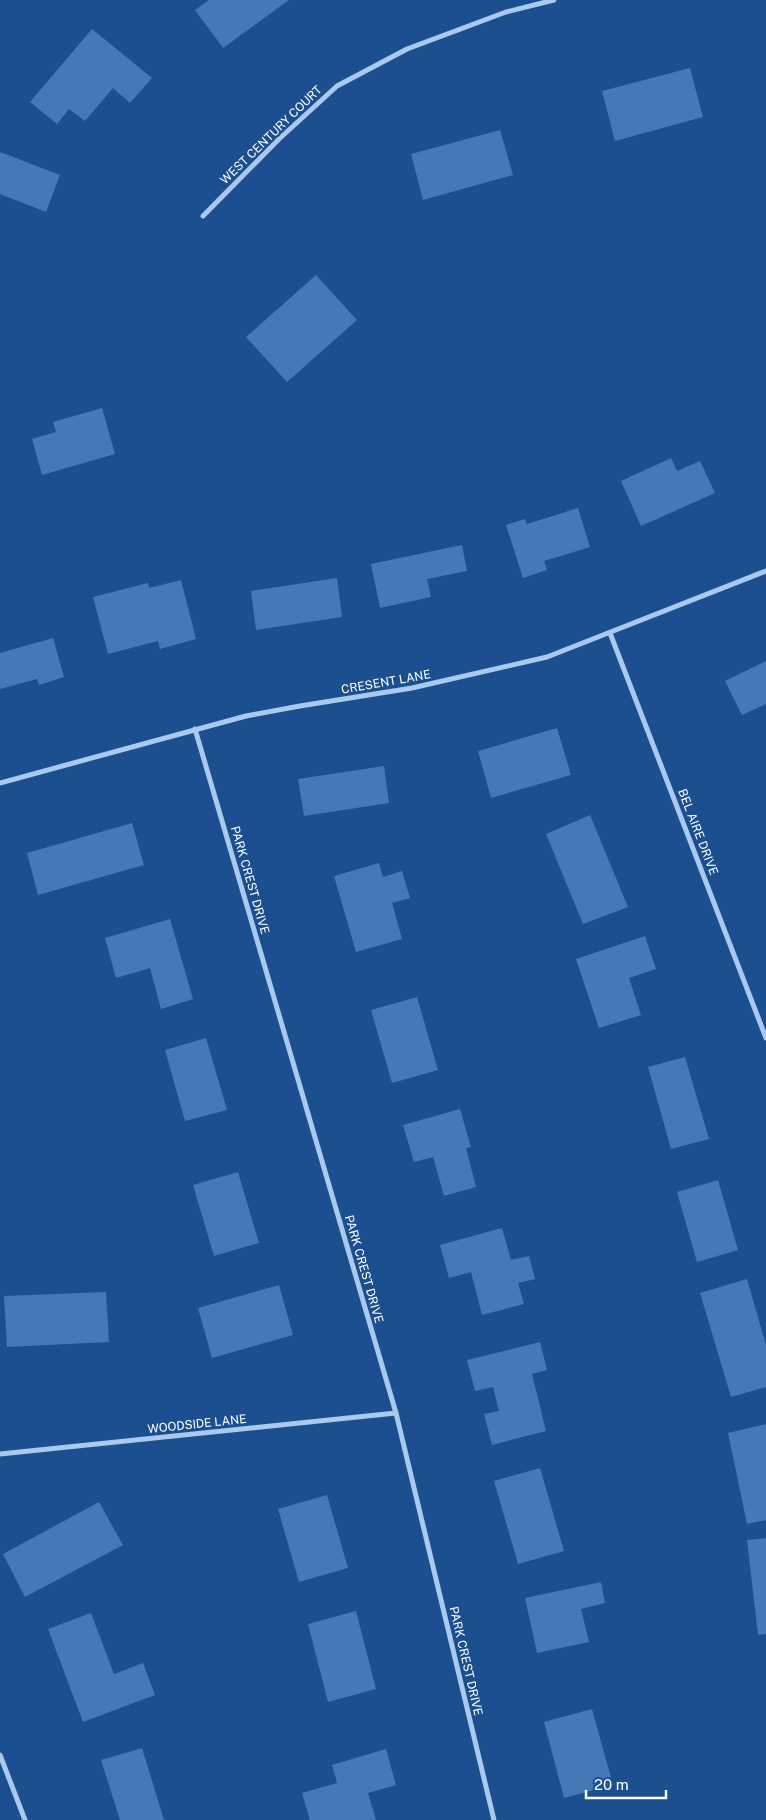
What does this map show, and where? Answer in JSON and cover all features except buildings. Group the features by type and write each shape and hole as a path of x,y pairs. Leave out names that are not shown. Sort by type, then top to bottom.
{"street":[{"name":"WEST CENTURY COURT","path":"203,216 279,139 337,86 407,49 506,12 554,0"},
{"name":"CRESENT LANE","path":"0,783 246,716 412,688 547,657 766,571"},
{"name":"BEL AIRE DRIVE","path":"610,633 766,1038"},
{"name":"PARK CREST DRIVE","path":"195,729 396,1414 494,1820"},
{"name":"WOODSIDE LANE","path":"0,1454 396,1414"},
{"path":"0,1754 25,1820"}]}
